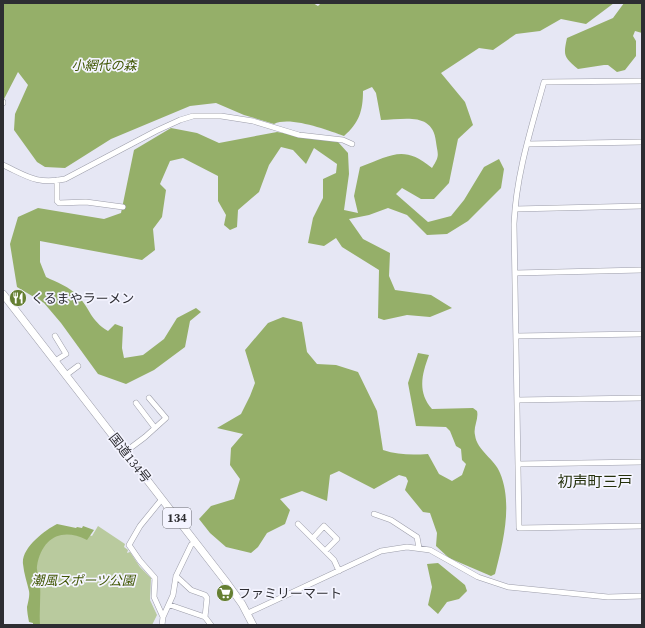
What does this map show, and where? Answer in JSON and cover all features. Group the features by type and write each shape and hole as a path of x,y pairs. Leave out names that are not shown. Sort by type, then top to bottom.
{"highway":[{"name":"国道134号","path":"3,294 228,583 248,613 253,625"}],"street":[{"path":"642,81 544,82 526,144 517,184 515,209 519,528 642,526"},
{"path":"3,165 34,180 56,180 74,175 156,131 193,116 214,115 253,121 299,135 343,140 352,144"},
{"path":"526,144 642,142"},
{"path":"56,180 57,201 59,203 86,202 123,207"},
{"path":"515,209 642,206"},
{"path":"515,273 642,270"},
{"path":"516,336 642,334"},
{"path":"55,336 66,354 55,361"},
{"path":"66,375 78,366"},
{"path":"125,452 166,418 150,398"},
{"path":"517,400 642,398"},
{"path":"136,403 155,428"},
{"path":"518,464 642,462"},
{"path":"162,499 140,526 129,544 140,561 155,578 154,598 164,617"},
{"path":"374,514 391,520 417,537 419,548"},
{"path":"298,524 334,560 339,571"},
{"path":"313,538 324,526 337,539 325,551"},
{"path":"162,625 174,592 176,576 191,545 195,542"},
{"path":"248,613 389,549 419,548 439,554 478,577 508,587 608,597 642,596"},
{"path":"176,576 191,590 205,595 207,598 205,616"},
{"path":"170,605 205,616 211,625"}],"green space":[{"name":"小網代の森","path":"3,3 313,3 318,6 321,3 614,3 586,24 561,19 540,31 516,34 493,50 479,48 441,73 465,102 473,125 458,139 449,183 434,199 421,199 402,188 396,194 428,222 451,216 464,200 484,167 499,159 504,169 501,188 468,221 447,234 427,235 407,215 388,208 369,215 349,219 363,239 390,253 389,276 395,290 431,295 452,308 430,317 407,315 384,320 378,318 379,270 342,247 336,238 324,246 308,243 313,218 323,198 323,179 336,173 337,164 314,148 306,164 293,150 281,147 269,165 259,192 238,210 237,227 230,230 224,225 226,215 218,201 218,176 183,158 170,161 160,184 166,190 162,217 153,229 155,250 142,260 40,241 40,262 46,277 63,285 75,293 94,319 108,331 115,324 123,327 122,348 124,358 143,355 164,339 177,318 196,308 201,312 190,321 185,347 154,370 126,384 98,374 61,323 44,303 17,287 10,244 18,217 38,208 104,219 121,213 134,150 171,128 197,133 219,143 277,132 338,142 348,153 349,174 344,210 358,213 354,196 360,167 389,156 405,154 413,156 432,168 438,155 434,132 429,125 416,119 381,120 376,93 372,87 363,91 361,111 357,121 344,136 319,127 299,123 281,122 274,124 244,115 216,103 190,106 111,139 65,168 45,167 37,162 14,130 15,114 28,85 18,72 3,101"},
{"path":"624,3 642,3 642,33 635,31 633,36 636,41 636,56 625,70 617,72 608,65 578,69 567,59 565,49 567,38 613,18"},
{"path":"283,317 302,322 307,352 317,364 336,365 358,372 377,411 383,450 405,454 428,454 439,474 452,481 462,475 466,464 462,460 461,449 456,446 450,431 446,427 416,426 408,383 418,353 429,355 424,369 422,383 424,396 432,409 473,408 477,411 475,429 476,441 498,468 504,485 506,498 504,537 495,574 491,576 449,558 436,546 437,533 430,513 423,512 405,490 408,481 406,477 399,475 374,489 339,471 330,475 327,501 302,491 280,499 290,510 285,524 267,533 258,547 251,553 226,547 210,533 199,519 211,506 234,499 240,479 230,465 231,448 243,434 217,428 241,414 255,383 245,350 268,323"},
{"path":"57,524 76,528 82,528 83,526 94,530 87,540 78,536 61,535 48,542 43,548 37,566 40,584 40,625 33,625 33,623 29,622 27,607 29,593 23,568 23,558 30,546 40,535"},
{"name":"潮風スポーツ公園","path":"98,526 125,544 124,547 128,550 127,553 130,552 140,567 151,578 150,600 157,615 152,625 39,625 34,565 43,541 55,534 77,531 92,536"},
{"path":"438,563 465,585 467,591 459,599 447,602 438,614 428,605 432,587 427,564"}],"place":[{"name":"くるまやラーメン","path":"18,298"},
{"name":"ファミリーマート","path":"225,593"}],"district":[{"name":"初声町三戸","path":"595,481"}]}
